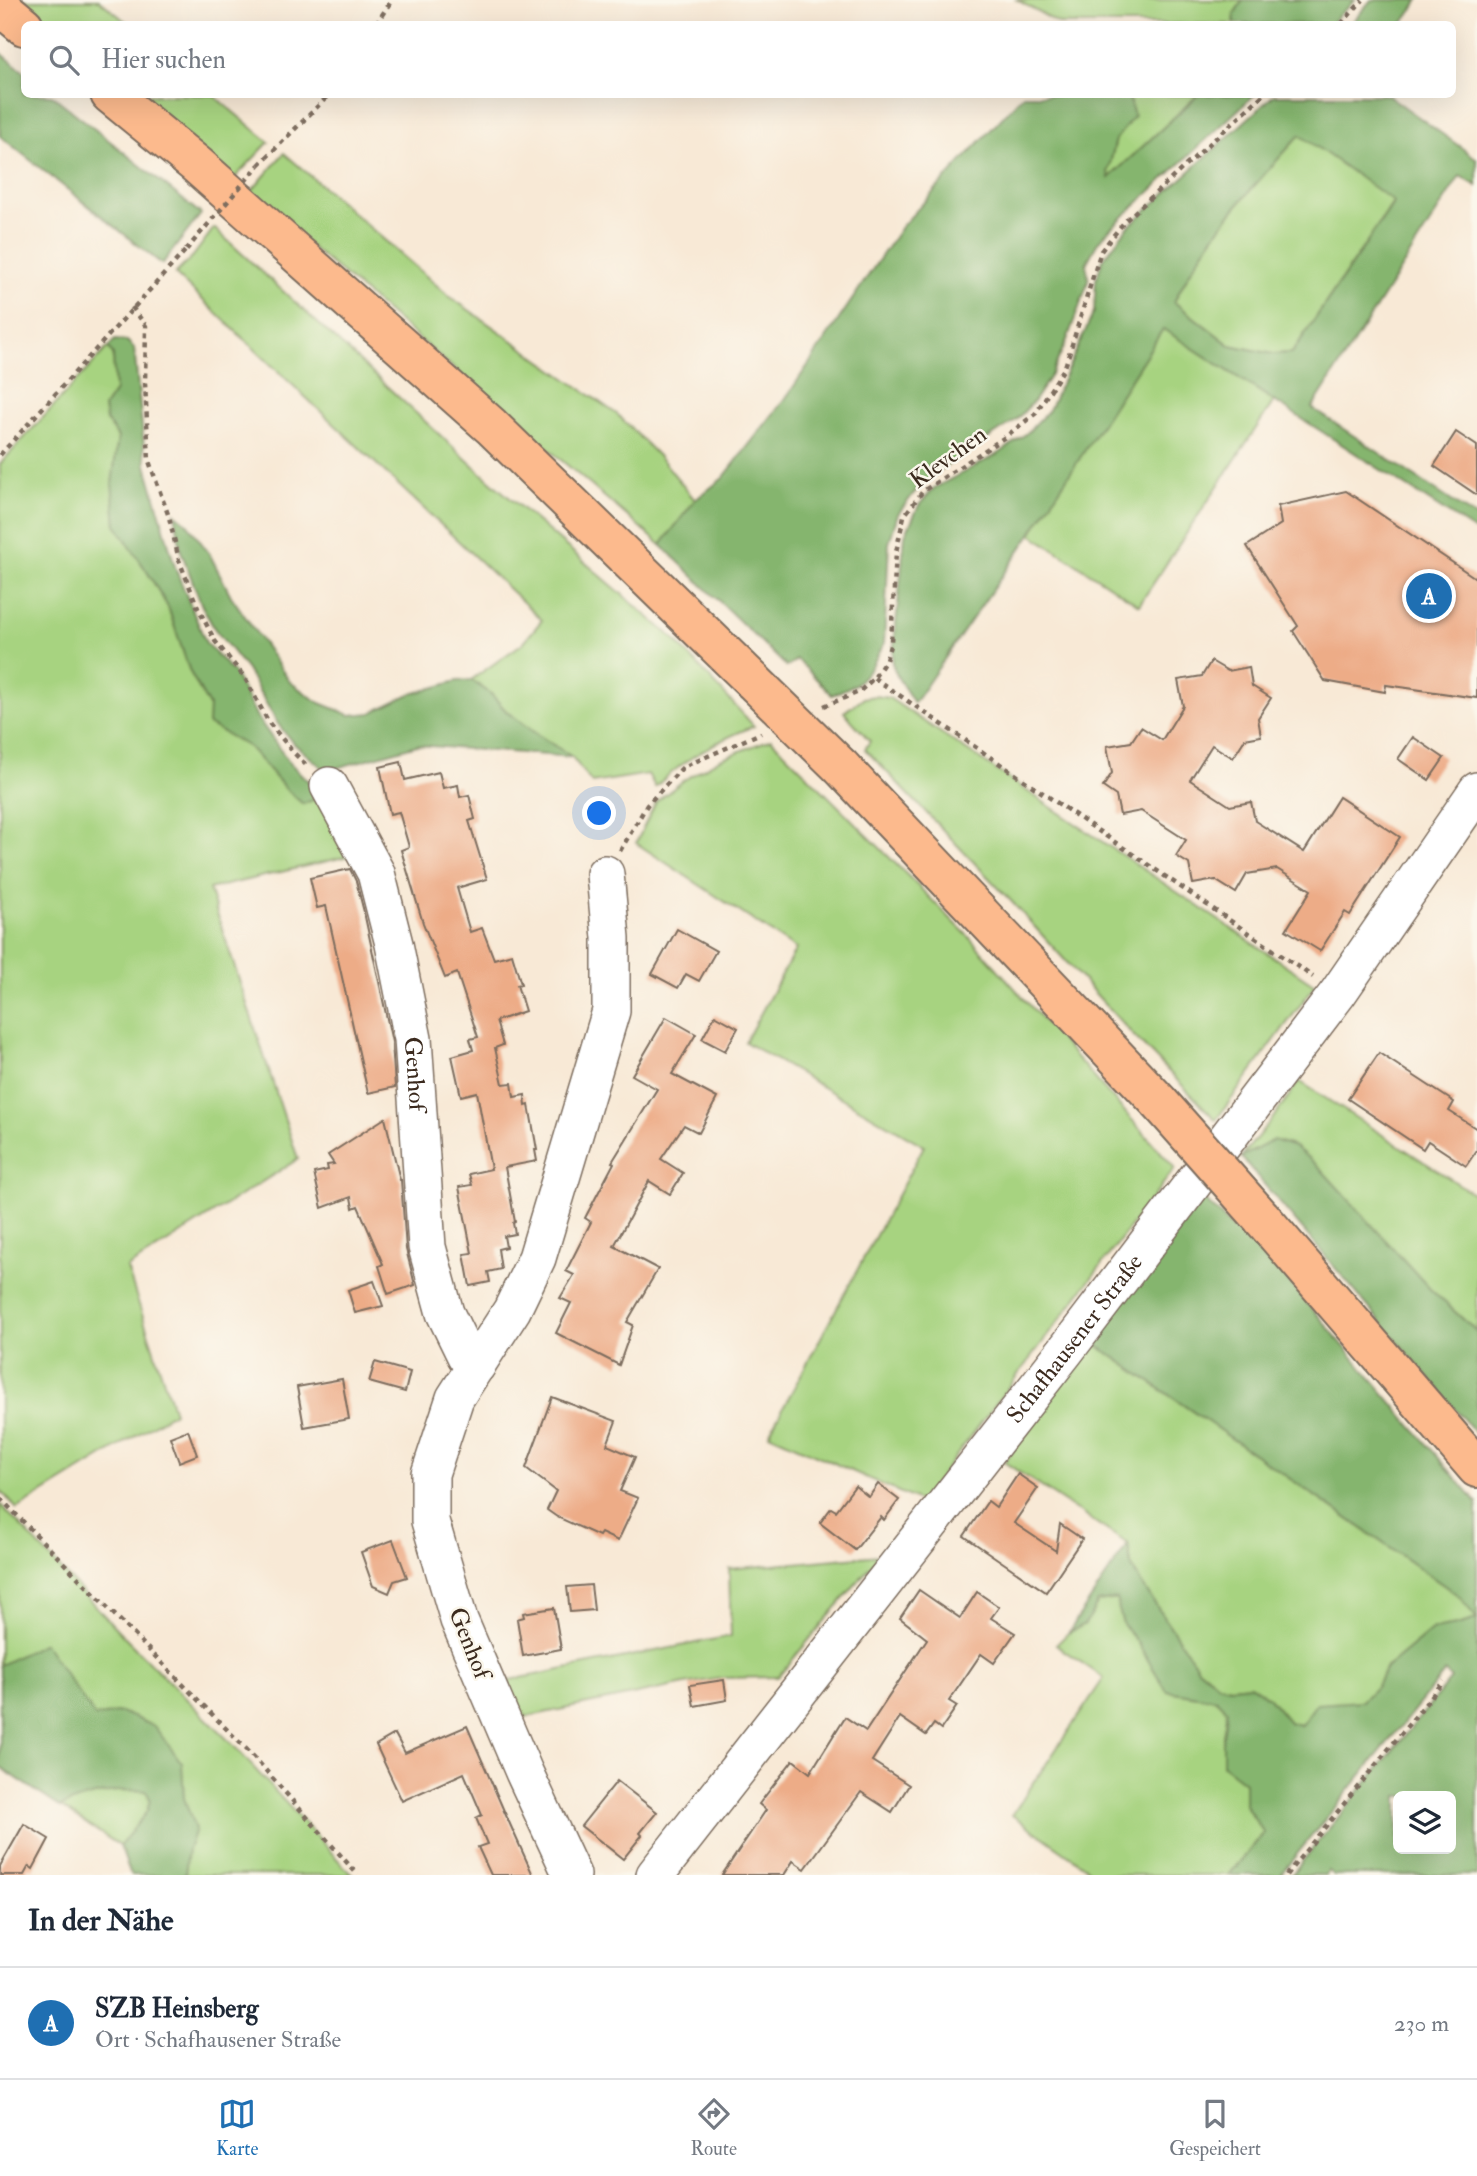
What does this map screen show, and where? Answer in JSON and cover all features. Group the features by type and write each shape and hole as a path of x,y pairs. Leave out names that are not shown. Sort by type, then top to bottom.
{"main road":[{"path":"0,6 21,24"},
{"path":"115,98 197,164 491,426 841,767 1159,1102 1477,1468"}],"street":[{"name":"Genhof","path":"329,786 376,873 394,944 413,1039 427,1247 445,1313 466,1356 477,1365"},
{"name":"Schafhausener Straße","path":"655,1875 1066,1350 1338,993 1477,791"},
{"name":"Genhof","path":"572,1875 524,1772 459,1620 430,1521 430,1474 456,1398 512,1310 537,1258 611,1011 611,938 605,874"}],"path":[{"path":"378,21 392,0"},
{"path":"1345,21 1363,0"},
{"path":"0,454 186,250 259,165 326,98"},
{"name":"Klevchen","path":"815,710 859,692 874,678 886,660 891,642 895,552 904,516 922,491 1005,437 1035,414 1065,367 1101,251 1125,221 1260,98"},
{"path":"132,307 146,326 145,383 149,461 169,517 179,560 198,608 215,641 245,678 269,723 294,753 329,786"},
{"path":"874,678 1338,993"},
{"path":"605,874 647,805 683,767 769,730"},
{"path":"0,1498 254,1757 358,1875"},
{"path":"1286,1875 1444,1681"}],"green space":[{"path":"2,0 99,0 125,21 29,21"},
{"path":"1017,0 1243,0 1234,14 1235,21 1055,21"},
{"path":"1243,0 1355,0 1333,21 1235,21 1234,14"},
{"path":"1371,0 1419,0 1404,21 1354,21"},
{"path":"0,52 21,70 21,98 56,98 201,214 162,264 0,136"},
{"path":"125,98 217,98 269,142 231,182"},
{"path":"1020,98 1129,98 1134,116 1116,139 1109,178 1195,98 1251,98 1098,242 1086,264 1089,280 1067,340 1051,375 1033,402 1016,420 939,471 915,492 898,514 889,543 884,644 870,669 856,684 832,695 797,659 787,667 661,545 695,500 723,478 788,395 901,227"},
{"path":"1129,98 1195,98 1109,178 1116,139 1133,116"},
{"path":"1271,98 1392,98 1477,159 1477,186 1460,176 1312,408 1477,518 1477,532 1163,329 1031,534 914,703 892,663 905,535 919,505 934,488 1000,453 1028,432 1049,410 1094,312 1096,279 1103,259 1127,228","holes":["1300,135 1394,202 1292,353 1273,354 1230,345 1174,302 1215,235 1247,194"]},
{"path":"1300,135 1394,201 1292,353 1273,354 1230,345 1174,302 1215,235 1247,194"},
{"path":"284,153 449,296 618,415 664,462 695,500 661,545 249,194"},
{"path":"214,228 489,480 673,638 754,726 702,751 655,787 648,774 592,783 572,757 507,712 491,694 471,680 523,643 542,620 175,274"},
{"path":"1163,328 1274,401 1139,605 1031,534"},
{"path":"115,340 127,341 134,348 146,465 176,570 206,643 234,673 257,717 289,762 323,796 303,804 249,747 208,724 209,706 190,672 168,607 116,525 112,484 118,437 106,420 104,407 115,391 113,354 108,347"},
{"path":"108,347 113,354 115,391 104,407 106,420 118,437 115,461 116,525 168,607 190,672 209,706 209,724 249,747 286,789 323,796 357,854 209,889 298,1159 127,1268 174,1412 17,1509 0,1490 0,464"},
{"path":"175,513 186,522 209,553 231,596 290,682 318,702 350,715 371,713 408,695 457,681 471,680 491,694 507,712 572,757 417,745 326,771 292,742 278,724 247,670 214,628 202,606 181,551"},
{"path":"863,698 889,698 1315,985 1216,1120 865,749 870,741 844,712"},
{"path":"771,739 968,936 1175,1168 921,1502 769,1434 924,1146 745,1042 796,949 636,843 656,802 684,780 720,759"},
{"path":"1299,1081 1477,1196 1477,1332 1431,1290 1241,1157"},
{"path":"1274,1140 1295,1147 1319,1167 1431,1290 1477,1332 1477,1435 1241,1157"},
{"path":"1203,1198 1237,1232 1248,1233 1477,1503 1477,1619 1458,1595 1091,1341"},
{"path":"1091,1341 1458,1595 1477,1619 1457,1625 1386,1667 1377,1686 1362,1701 1344,1703 1302,1725 1289,1723 1269,1698 1250,1685 1230,1687 1218,1684 1198,1668 1141,1583 1131,1565 1128,1544 1004,1462"},
{"path":"0,1504 127,1640 233,1745 352,1875 131,1875 120,1846 0,1767"},
{"path":"1128,1544 1131,1565 1141,1583 1198,1668 1218,1684 1230,1687 1250,1685 1269,1698 1289,1722 1301,1725 1316,1704 1362,1701 1377,1686 1386,1668 1433,1629 1477,1619 1477,1875 1333,1875 1328,1871 1325,1875 1291,1875 1451,1679 1445,1672 1280,1875 1229,1875 1264,1833 1245,1805 1245,1782 1223,1765 1223,1736 1227,1710 1216,1699 1167,1691 1123,1624 1116,1599 1098,1602 1085,1624 1068,1633"},
{"path":"880,1555 778,1677 723,1678 690,1683 510,1720 495,1683 731,1636 729,1569"},
{"path":"1117,1599 1123,1624 1167,1690 1216,1699 1227,1710 1223,1736 1245,1782 1245,1805 1264,1833 1229,1875 1097,1875 1012,1815 1104,1678 1056,1645 1068,1633 1085,1624 1098,1602"},
{"path":"44,1643 95,1717 121,1712 154,1726 182,1763 184,1798 195,1829 188,1850 185,1875 131,1875 120,1846 147,1811 150,1799 146,1791 102,1793 60,1807 0,1767 0,1665"}],"building":[{"path":"1456,432 1477,446 1477,495 1434,466"},
{"path":"1346,491 1477,579 1477,698 1386,685 1385,692 1325,681 1293,631 1298,626 1247,546 1281,524 1278,506"},
{"path":"1211,661 1228,671 1249,667 1252,686 1271,698 1258,718 1261,736 1245,739 1233,758 1212,745 1190,780 1230,806 1251,802 1255,821 1304,852 1339,797 1400,837 1350,915 1345,912 1320,951 1286,930 1311,890 1277,869 1247,874 1236,893 1215,880 1193,884 1189,864 1176,856 1186,840 1141,811 1120,815 1116,796 1103,787 1112,773 1107,746 1131,742 1141,727 1162,740 1183,706 1178,680 1202,676"},
{"path":"1413,737 1444,758 1429,780 1398,759"},
{"path":"401,762 405,780 439,772 443,788 458,785 460,797 469,795 475,819 469,821 487,879 457,888 470,932 482,928 494,959 512,954 521,984 517,985 525,1011 496,1021 503,1045 495,1048 503,1084 512,1083 514,1097 525,1095 526,1106 529,1105 537,1161 505,1167 515,1234 504,1236 506,1247 498,1249 501,1269 488,1272 490,1282 470,1286 464,1254 472,1253 459,1187 472,1185 469,1174 491,1169 477,1092 461,1096 452,1056 473,1050 470,1039 478,1037 457,973 445,978 423,923 401,850 409,847 399,812 390,814 380,767"},
{"path":"350,869 364,912 392,1042 395,1087 368,1093 326,906 317,908 310,878"},
{"path":"677,929 716,951 699,981 686,974 678,988 652,974"},
{"path":"715,1015 738,1028 725,1051 702,1039"},
{"path":"666,1017 696,1034 672,1074 717,1098 699,1133 684,1125 661,1159 683,1173 670,1194 649,1181 614,1246 658,1269 627,1322 633,1325 619,1365 556,1333 571,1303 560,1298 574,1275 566,1271 591,1222 585,1218 614,1163 612,1162 657,1089 632,1075"},
{"path":"1379,1053 1454,1102 1449,1111 1477,1129 1477,1150 1466,1166 1428,1141 1423,1149 1348,1099"},
{"path":"385,1118 401,1180 406,1249 415,1285 388,1294 379,1266 383,1264 358,1206 353,1208 351,1197 322,1208 314,1173 328,1170 327,1165 334,1164 328,1155"},
{"path":"374,1281 383,1306 355,1313 348,1290"},
{"path":"375,1362 410,1372 405,1392 369,1382"},
{"path":"342,1379 349,1419 304,1427 297,1387"},
{"path":"552,1397 616,1421 607,1445 635,1457 620,1491 638,1498 618,1541 601,1533 599,1536 547,1510 556,1491 526,1468"},
{"path":"188,1430 197,1455 179,1462 170,1437"},
{"path":"1018,1474 1038,1488 1014,1523 1056,1551 1060,1524 1082,1539 1046,1592 964,1536 988,1501 996,1507"},
{"path":"878,1484 899,1500 884,1520 881,1517 855,1550 820,1523 831,1508 836,1511 855,1486 869,1497"},
{"path":"393,1540 407,1577 394,1581 389,1593 373,1586 361,1552"},
{"path":"591,1585 594,1610 570,1612 567,1587"},
{"path":"919,1590 960,1618 977,1592 999,1607 991,1618 1015,1633 994,1663 981,1654 949,1701 957,1706 941,1729 934,1724 926,1735 900,1717 872,1761 909,1785 892,1812 861,1792 805,1869 793,1861 784,1875 722,1875 766,1810 759,1804 793,1760 810,1773 845,1717 866,1731 927,1639 900,1618"},
{"path":"554,1608 561,1649 523,1656 517,1619 524,1617 523,1613"},
{"path":"724,1680 727,1700 694,1706 690,1685"},
{"path":"467,1726 533,1875 491,1875 478,1847 487,1844 476,1818 482,1815 464,1773 402,1801 376,1745 395,1734 405,1753"},
{"path":"617,1781 657,1812 623,1859 581,1826"},
{"path":"24,1824 49,1839 33,1869 29,1866 24,1875 0,1875 0,1866"}],"place":[{"name":"SZB Heinsberg","path":"1429,596"}]}
